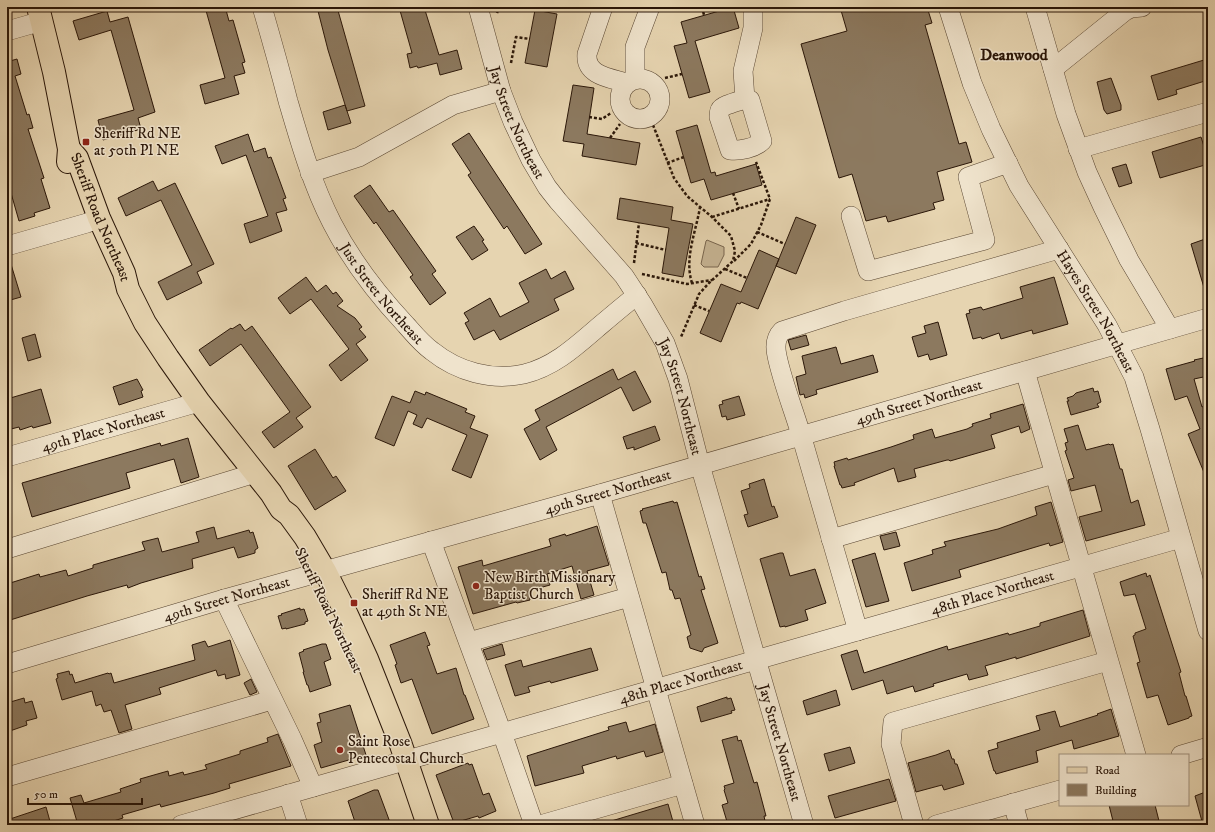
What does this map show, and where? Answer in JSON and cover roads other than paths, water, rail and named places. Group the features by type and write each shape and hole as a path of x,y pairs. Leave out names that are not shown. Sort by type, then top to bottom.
{"main road":[{"name":"Sheriff Road Northeast","path":"40,14 54,72 69,149 68,162 93,220 114,278 128,289 156,341 199,402 271,493 281,509 282,519 319,573 332,608 428,825"},
{"name":"Sheriff Road Northeast","path":"400,762 415,825"}],"street":[{"name":"Just Street Northeast","path":"262,7 298,135 310,173 325,210 339,236 389,307 432,351 467,371 486,375 506,376 525,374 547,366 567,354 636,294"},
{"name":"Jay Street Northeast","path":"478,7 501,90 525,147 547,187 569,215 624,276 665,343 679,385 700,465 804,825"},
{"path":"603,7 586,60 589,67 603,76 631,81 636,47 650,7"},
{"path":"746,99 744,72 753,28 753,7"},
{"name":"Hayes Street Northeast","path":"948,7 972,83 991,129 1008,163 1020,186 1128,363 1138,388 1208,631"},
{"path":"1035,7 1078,149 1103,207 1129,260 1170,329"},
{"path":"1053,69 1125,11 1131,8 1142,7"},
{"path":"7,31 40,14"},
{"path":"310,173 359,157 453,106 501,90"},
{"path":"746,99 750,100 762,141 758,145 751,147 735,151 730,150 719,116 720,108 746,99"},
{"path":"1078,149 1208,112"},
{"path":"851,216 868,271 985,240 968,178 1008,163"},
{"path":"7,246 93,220"},
{"path":"858,631 777,355 776,340 778,335 782,331 889,298 1059,249"},
{"name":"49th Street Northeast","path":"7,664 224,599 600,494 1208,318"},
{"path":"1025,371 1136,754"},
{"name":"49th Place Northeast","path":"7,457 199,402"},
{"path":"7,549 255,473"},
{"path":"831,539 1054,474"},
{"path":"600,494 695,825"},
{"name":"48th Place Northeast","path":"181,825 1181,538"},
{"path":"431,541 502,733 534,825"},
{"path":"468,642 629,597"},
{"path":"224,599 313,787"},
{"path":"914,825 891,744 893,722 1108,661"},
{"path":"7,777 272,700"},
{"path":"1184,754 1208,747"},
{"path":"540,825 683,784"},
{"path":"936,825 1059,790"},
{"path":"288,794 298,825"},
{"path":"1012,803 1019,825"}],"place":[{"name":"Sheriff Rd NE at 50th Pl NE","path":"86,142"},
{"name":"New Birth Missionary Baptist Church","path":"476,586"},
{"name":"Sheriff Rd NE at 49th St NE","path":"354,603"},
{"name":"Saint Rose Pentecostal Church","path":"340,750"}],"district":[{"name":"Deanwood","path":"1014,54"}]}
